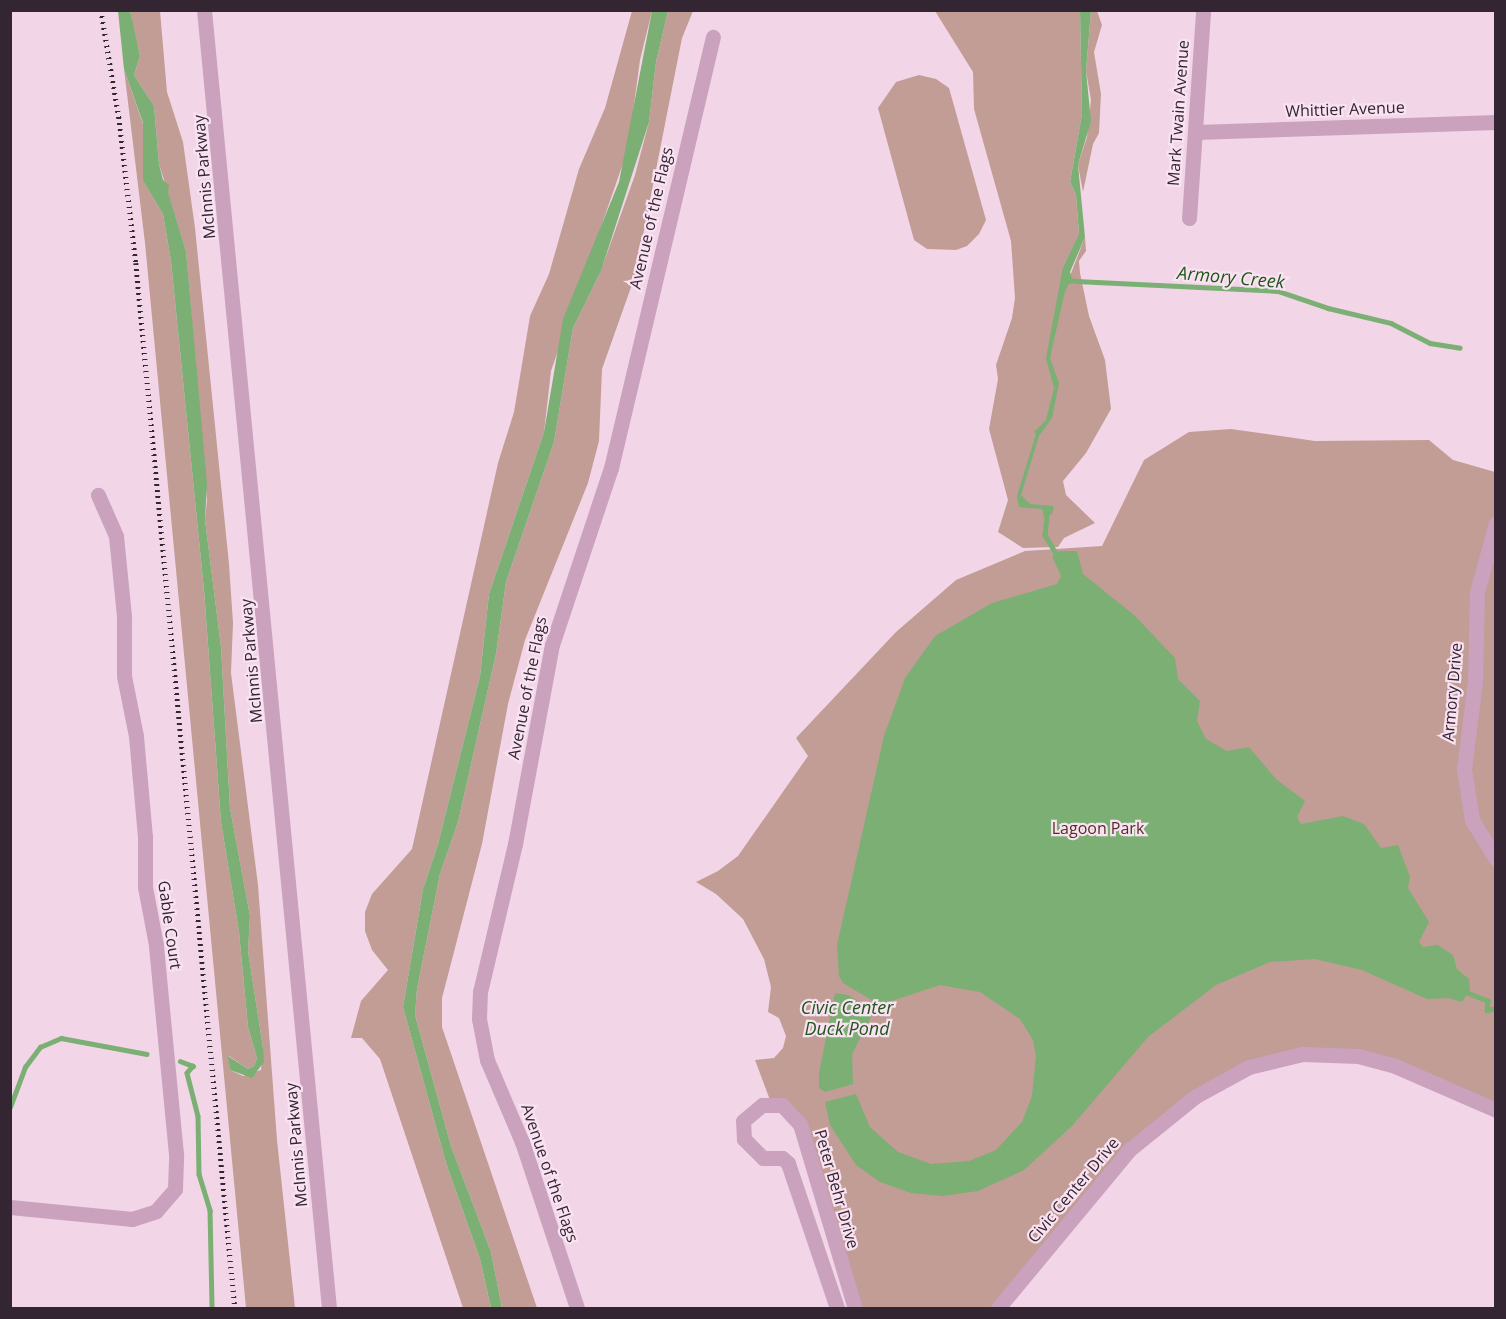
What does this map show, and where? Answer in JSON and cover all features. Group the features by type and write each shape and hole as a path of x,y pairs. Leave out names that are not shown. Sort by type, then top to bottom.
{"street":[{"name":"McInnis Parkway","path":"204,10 329,1308"},
{"name":"Mark Twain Avenue","path":"1189,218 1203,10"},
{"name":"Avenue of the Flags","path":"577,1308 522,1142 487,1060 479,1019 480,992 521,818 552,645 611,468 713,37"},
{"name":"Whittier Avenue","path":"1196,132 1496,122"},
{"name":"Gable Court","path":"10,1207 132,1219 156,1211 175,1189 176,1154 156,945 145,887 146,839 136,736 124,676 124,616 116,536 98,495"},
{"name":"Armory Drive","path":"1496,523 1477,592 1474,681 1464,769 1472,820 1496,859"},
{"name":"Civic Center Drive","path":"998,1308 1129,1150 1196,1096 1249,1067 1302,1054 1358,1056 1395,1066 1493,1108"},
{"name":"Peter Behr Drive","path":"837,1308 788,1163 782,1158 763,1158 744,1139 743,1121 761,1106 782,1105 800,1124 855,1308"}],"green space":[{"path":"130,11 160,11 167,92 183,142 195,228 229,564 233,623 231,673 258,885 277,1140 295,1308 246,1308 145,243 124,69 143,124 143,181 163,214 171,261 204,590 221,822 239,932 248,1027 257,1058 254,1066 248,1069 229,1056 230,1070 243,1076 261,1070 263,1048 248,951 250,916 230,808 221,647 205,520 207,500 186,251 159,164 154,106 134,75 140,56"},
{"path":"632,11 652,11 640,60 628,149 551,371 544,432 489,594 480,676 438,844 423,889 403,1007 446,1163 480,1259 491,1308 463,1308 380,1059 362,1038 351,1038 361,1001 388,970 372,950 365,931 365,912 372,894 412,849 498,463 514,412 530,316 549,274 579,169 605,108"},
{"path":"668,11 693,11 682,38 635,276 602,369 599,441 588,483 525,640 508,704 482,844 442,998 442,1027 537,1308 502,1308 491,1252 451,1146 415,1015 417,989 440,874 458,822 496,654 506,582 554,442 573,328 600,273 635,175 649,122 656,62"},
{"path":"935,11 1080,11 1082,114 1070,182 1076,195 1079,235 1063,267 1070,276 1085,237 1086,251 1079,261 1080,273 1089,316 1105,360 1111,409 1086,453 1063,481 1066,495 1095,523 1064,538 1058,547 1023,548 998,532 1008,500 989,429 998,379 996,365 1012,318 1015,298 1011,241 974,109 973,72"},
{"path":"1091,11 1097,11 1102,25 1094,52 1101,94 1099,133 1093,144 1083,192 1078,165 1087,137 1091,100 1086,71"},
{"path":"919,75 936,79 949,88 986,220 979,234 967,246 956,250 927,249 914,240 878,108 896,82"},
{"name":"Lagoon Park","path":"1231,429 1315,441 1429,440 1453,460 1495,472 1495,1107 1375,1060 1267,1061 1165,1119 998,1308 855,1308 800,1124 770,1100 755,1060 774,1058 783,1048 786,1036 779,1018 768,1012 771,987 764,959 743,919 716,894 696,882 718,871 738,856 808,756 796,738 896,632 956,580 1025,551 1102,546 1144,460 1189,432"}],"water":[{"path":"118,11 130,11 140,56 134,75 154,106 159,164 163,180 169,185 168,192 186,251 207,484 205,520 221,647 230,808 250,916 248,951 263,1048 264,1062 252,1078 230,1070 228,1056 248,1069 254,1066 257,1058 248,1027 239,932 221,822 204,590 171,261 163,214 143,181 143,123 124,69"},
{"path":"652,11 668,11 656,62 649,122 601,271 573,328 554,442 506,582 496,654 458,822 440,874 417,989 415,1015 451,1146 491,1252 502,1308 491,1308 480,1259 446,1163 403,1007 423,889 438,844 480,676 489,594 544,432 563,319 619,182"},
{"path":"1080,11 1091,11 1086,71 1091,121 1078,165 1085,237 1070,272 1072,278 1082,282 1069,284 1065,291 1050,358 1059,383 1052,418 1039,436 1021,495 1030,504 1054,506 1052,514 1044,517 1042,509 1019,507 1017,496 1036,434 1034,432 1046,420 1054,388 1046,358 1063,267 1079,234 1076,195 1070,182 1082,114"},
{"name":"Civic Center Duck Pond","path":"1060,551 1077,551 1083,574 1134,615 1175,658 1178,679 1200,701 1197,721 1206,739 1227,751 1249,747 1276,779 1305,801 1297,817 1301,824 1343,816 1364,824 1381,848 1398,845 1410,877 1408,888 1429,922 1419,942 1423,947 1438,945 1453,955 1457,969 1469,979 1470,990 1462,1002 1448,998 1427,999 1362,970 1315,959 1270,962 1216,985 1148,1037 1072,1126 1024,1170 978,1191 943,1196 911,1193 880,1182 856,1165 830,1125 825,1102 856,1094 870,1127 898,1152 931,1164 969,1161 996,1150 1022,1122 1032,1096 1036,1056 1033,1040 1020,1019 980,992 940,985 880,1005 843,983 839,976 837,945 884,736 905,678 935,636 992,603 1057,584 1061,576 1052,556"},
{"name":"Civic Center Duck Pond","path":"835,993 848,995 870,1008 873,1013 852,1054 853,1084 825,1092 819,1088 819,1073"}],"waterway":[{"name":"Armory Creek","path":"1076,281 1278,291 1328,308 1391,323 1430,343 1460,348"},
{"path":"1047,516 1045,535 1056,553"},
{"path":"1466,992 1488,1001 1487,1010 1496,1008"},
{"path":"10,1107 25,1067 40,1047 61,1038 147,1054"},
{"path":"180,1061 193,1066 187,1073 198,1116 199,1174 210,1210 212,1308"}],"railway":[{"path":"101,10 119,117 136,263 235,1308"}]}
